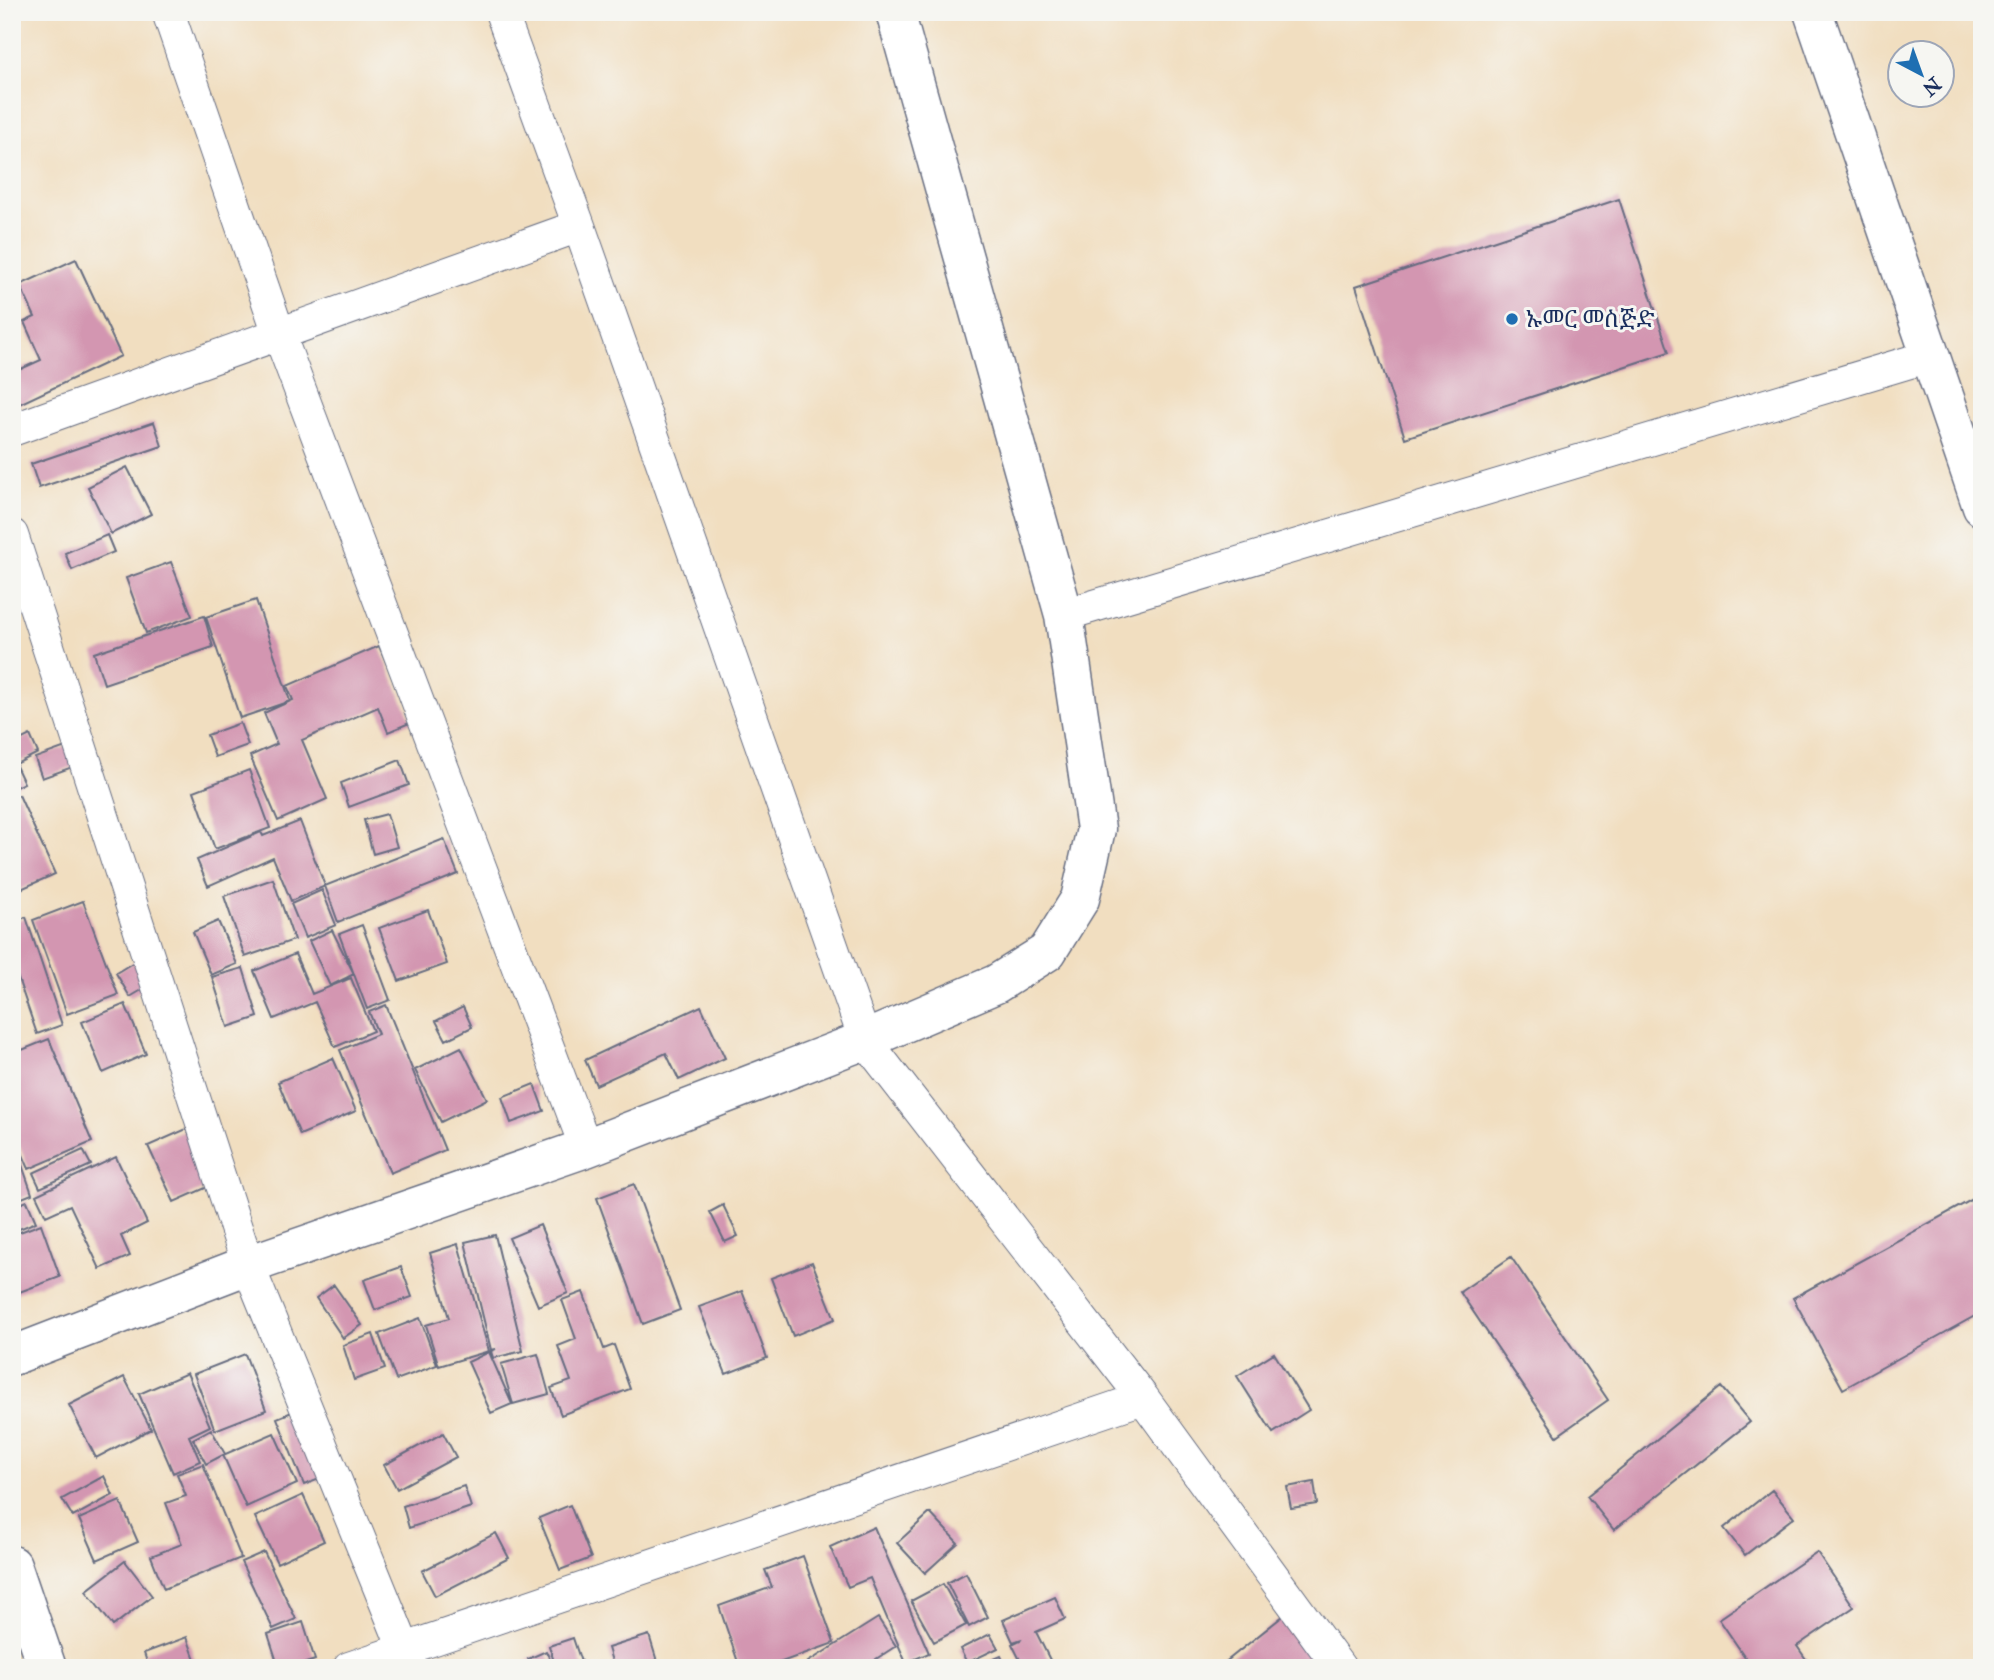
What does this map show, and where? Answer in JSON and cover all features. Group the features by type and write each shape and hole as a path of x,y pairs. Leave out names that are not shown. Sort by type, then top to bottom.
{"street":[{"path":"168,12 279,334 586,1148"},
{"path":"500,12 579,226 865,1040 1143,1398 1340,1668"},
{"path":"12,1356 248,1265 586,1148 865,1040 996,984 1047,952 1080,899 1096,829 1064,615 895,12"},
{"path":"1813,12 1982,507"},
{"path":"12,430 579,226"},
{"path":"1064,615 1930,356"},
{"path":"12,535 248,1265 408,1658"},
{"path":"349,1668 408,1658 1143,1398"},
{"path":"12,1565 47,1668"}],"building":[{"name":"ኡመር መስጅድ","path":"1619,199 1669,352 1405,438 1356,286"},
{"path":"76,259 121,356 13,407 12,373 41,360 24,322 35,317 20,285"},
{"path":"154,422 162,446 39,488 31,464"},
{"path":"127,467 151,514 111,534 88,487"},
{"path":"107,535 114,552 72,570 65,553"},
{"path":"171,562 192,616 146,633 126,578"},
{"path":"256,600 290,701 240,718 206,617"},
{"path":"204,616 213,647 104,684 94,653"},
{"path":"379,646 412,722 388,732 378,707 302,740 327,799 278,821 250,756 277,744 264,713 293,700 287,686"},
{"path":"240,723 248,745 215,757 207,735"},
{"path":"30,735 38,753 12,766 12,744"},
{"path":"74,744 81,764 42,778 35,758"},
{"path":"400,760 409,785 349,807 341,783"},
{"path":"16,766 24,783 12,789 12,768"},
{"path":"249,770 270,828 215,849 194,791"},
{"path":"19,795 55,874 12,893 12,798"},
{"path":"387,814 397,847 373,854 364,820"},
{"path":"300,821 325,886 291,901 273,857 208,886 197,860 261,832 263,836"},
{"path":"444,839 458,874 338,922 325,886"},
{"path":"273,879 294,940 245,957 224,896"},
{"path":"322,890 336,925 305,938 291,904"},
{"path":"83,901 118,995 67,1014 33,920"},
{"path":"428,910 447,964 399,981 379,928"},
{"path":"26,917 62,1025 37,1034 12,961 12,922"},
{"path":"218,921 237,964 211,975 193,932"},
{"path":"362,925 390,1000 367,1009 339,934"},
{"path":"332,930 354,974 330,986 309,941"},
{"path":"147,954 162,978 130,997 116,973"},
{"path":"295,954 312,994 351,978 373,1031 335,1047 315,1002 274,1019 254,971"},
{"path":"243,968 258,1017 228,1027 212,977"},
{"path":"125,1004 146,1054 103,1073 82,1022"},
{"path":"386,1005 445,1150 390,1173 340,1050 378,1034 369,1012"},
{"path":"701,1006 725,1058 679,1080 666,1053 596,1085 585,1060"},
{"path":"463,1007 472,1027 446,1040 436,1021"},
{"path":"49,1039 92,1142 29,1169 12,1129 12,1054"},
{"path":"461,1047 487,1099 441,1122 415,1070"},
{"path":"333,1058 356,1111 300,1135 278,1082"},
{"path":"534,1084 544,1111 511,1123 502,1097"},
{"path":"200,1123 226,1179 174,1202 148,1146"},
{"path":"83,1150 91,1165 40,1188 33,1173"},
{"path":"116,1157 147,1223 121,1236 130,1256 100,1269 70,1205 46,1216 36,1195"},
{"path":"20,1159 32,1194 12,1202 12,1162"},
{"path":"634,1184 680,1310 643,1324 597,1198"},
{"path":"1982,1194 1982,1312 1843,1389 1793,1298"},
{"path":"27,1201 36,1222 12,1232 12,1207"},
{"path":"723,1205 738,1236 725,1242 710,1212"},
{"path":"41,1224 60,1277 14,1294 12,1235"},
{"path":"540,1225 568,1293 538,1306 509,1238"},
{"path":"495,1235 523,1351 493,1358 491,1351 496,1349 491,1350 465,1242"},
{"path":"458,1244 489,1351 439,1366 426,1325 449,1318 430,1253"},
{"path":"1511,1257 1608,1400 1557,1436 1460,1292"},
{"path":"812,1262 835,1319 793,1336 771,1278"},
{"path":"401,1267 412,1297 375,1310 364,1280"},
{"path":"334,1285 362,1325 343,1338 316,1298"},
{"path":"742,1291 767,1358 726,1374 699,1307"},
{"path":"583,1292 604,1349 614,1345 630,1389 561,1415 551,1388 571,1381 558,1346 576,1339 562,1300"},
{"path":"420,1318 437,1365 396,1380 379,1334"},
{"path":"373,1334 385,1369 354,1380 343,1345"},
{"path":"489,1352 512,1404 491,1413 468,1362"},
{"path":"1274,1353 1309,1410 1273,1433 1237,1376"},
{"path":"245,1354 266,1410 215,1430 194,1374"},
{"path":"538,1354 549,1394 513,1404 501,1364"},
{"path":"187,1373 210,1426 189,1436 200,1461 173,1473 139,1394"},
{"path":"124,1377 151,1429 96,1458 69,1405"},
{"path":"1721,1387 1750,1422 1614,1530 1587,1496"},
{"path":"304,1407 330,1475 304,1485 277,1418"},
{"path":"211,1429 225,1454 206,1464 193,1439"},
{"path":"274,1433 297,1484 246,1507 223,1455"},
{"path":"443,1433 456,1457 397,1489 384,1465"},
{"path":"203,1464 241,1558 164,1589 151,1556 182,1544 166,1503 186,1496 177,1474"},
{"path":"104,1476 113,1495 73,1517 62,1499"},
{"path":"1314,1482 1317,1504 1291,1508 1287,1487"},
{"path":"464,1486 471,1507 409,1528 403,1506"},
{"path":"1772,1490 1794,1517 1745,1555 1724,1528"},
{"path":"303,1495 324,1541 277,1563 255,1517"},
{"path":"120,1501 138,1542 97,1560 79,1519"},
{"path":"570,1505 591,1558 560,1570 539,1518"},
{"path":"930,1513 958,1543 925,1573 897,1543"},
{"path":"874,1527 929,1653 906,1663 870,1578 848,1587 830,1547"},
{"path":"496,1533 509,1558 435,1596 422,1571"},
{"path":"264,1552 296,1619 273,1629 241,1562"},
{"path":"1817,1552 1854,1607 1797,1646 1812,1668 1736,1668 1747,1660 1719,1619"},
{"path":"803,1556 834,1643 765,1668 740,1668 719,1606 772,1587 765,1570"},
{"path":"125,1561 152,1596 113,1626 86,1591"},
{"path":"966,1573 988,1617 969,1627 947,1583"},
{"path":"943,1584 966,1625 934,1642 911,1601"},
{"path":"1055,1597 1065,1619 1036,1632 1054,1668 1024,1668 1012,1644 1022,1639 1013,1642 1003,1620"},
{"path":"1283,1616 1324,1668 1218,1668"},
{"path":"878,1618 896,1646 876,1659 881,1668 812,1668 808,1662"},
{"path":"303,1622 315,1660 291,1668 279,1668 268,1634"},
{"path":"990,1634 998,1648 967,1663 960,1649"},
{"path":"649,1635 659,1668 614,1668 608,1648"},
{"path":"187,1637 198,1668 149,1668 144,1653"},
{"path":"573,1638 583,1668 556,1668 549,1646"},
{"path":"546,1651 554,1668 532,1668 528,1659"},
{"path":"1001,1656 1006,1668 973,1668"}],"place":[{"name":"ኡመር መስጅድ","path":"1512,319"}]}
